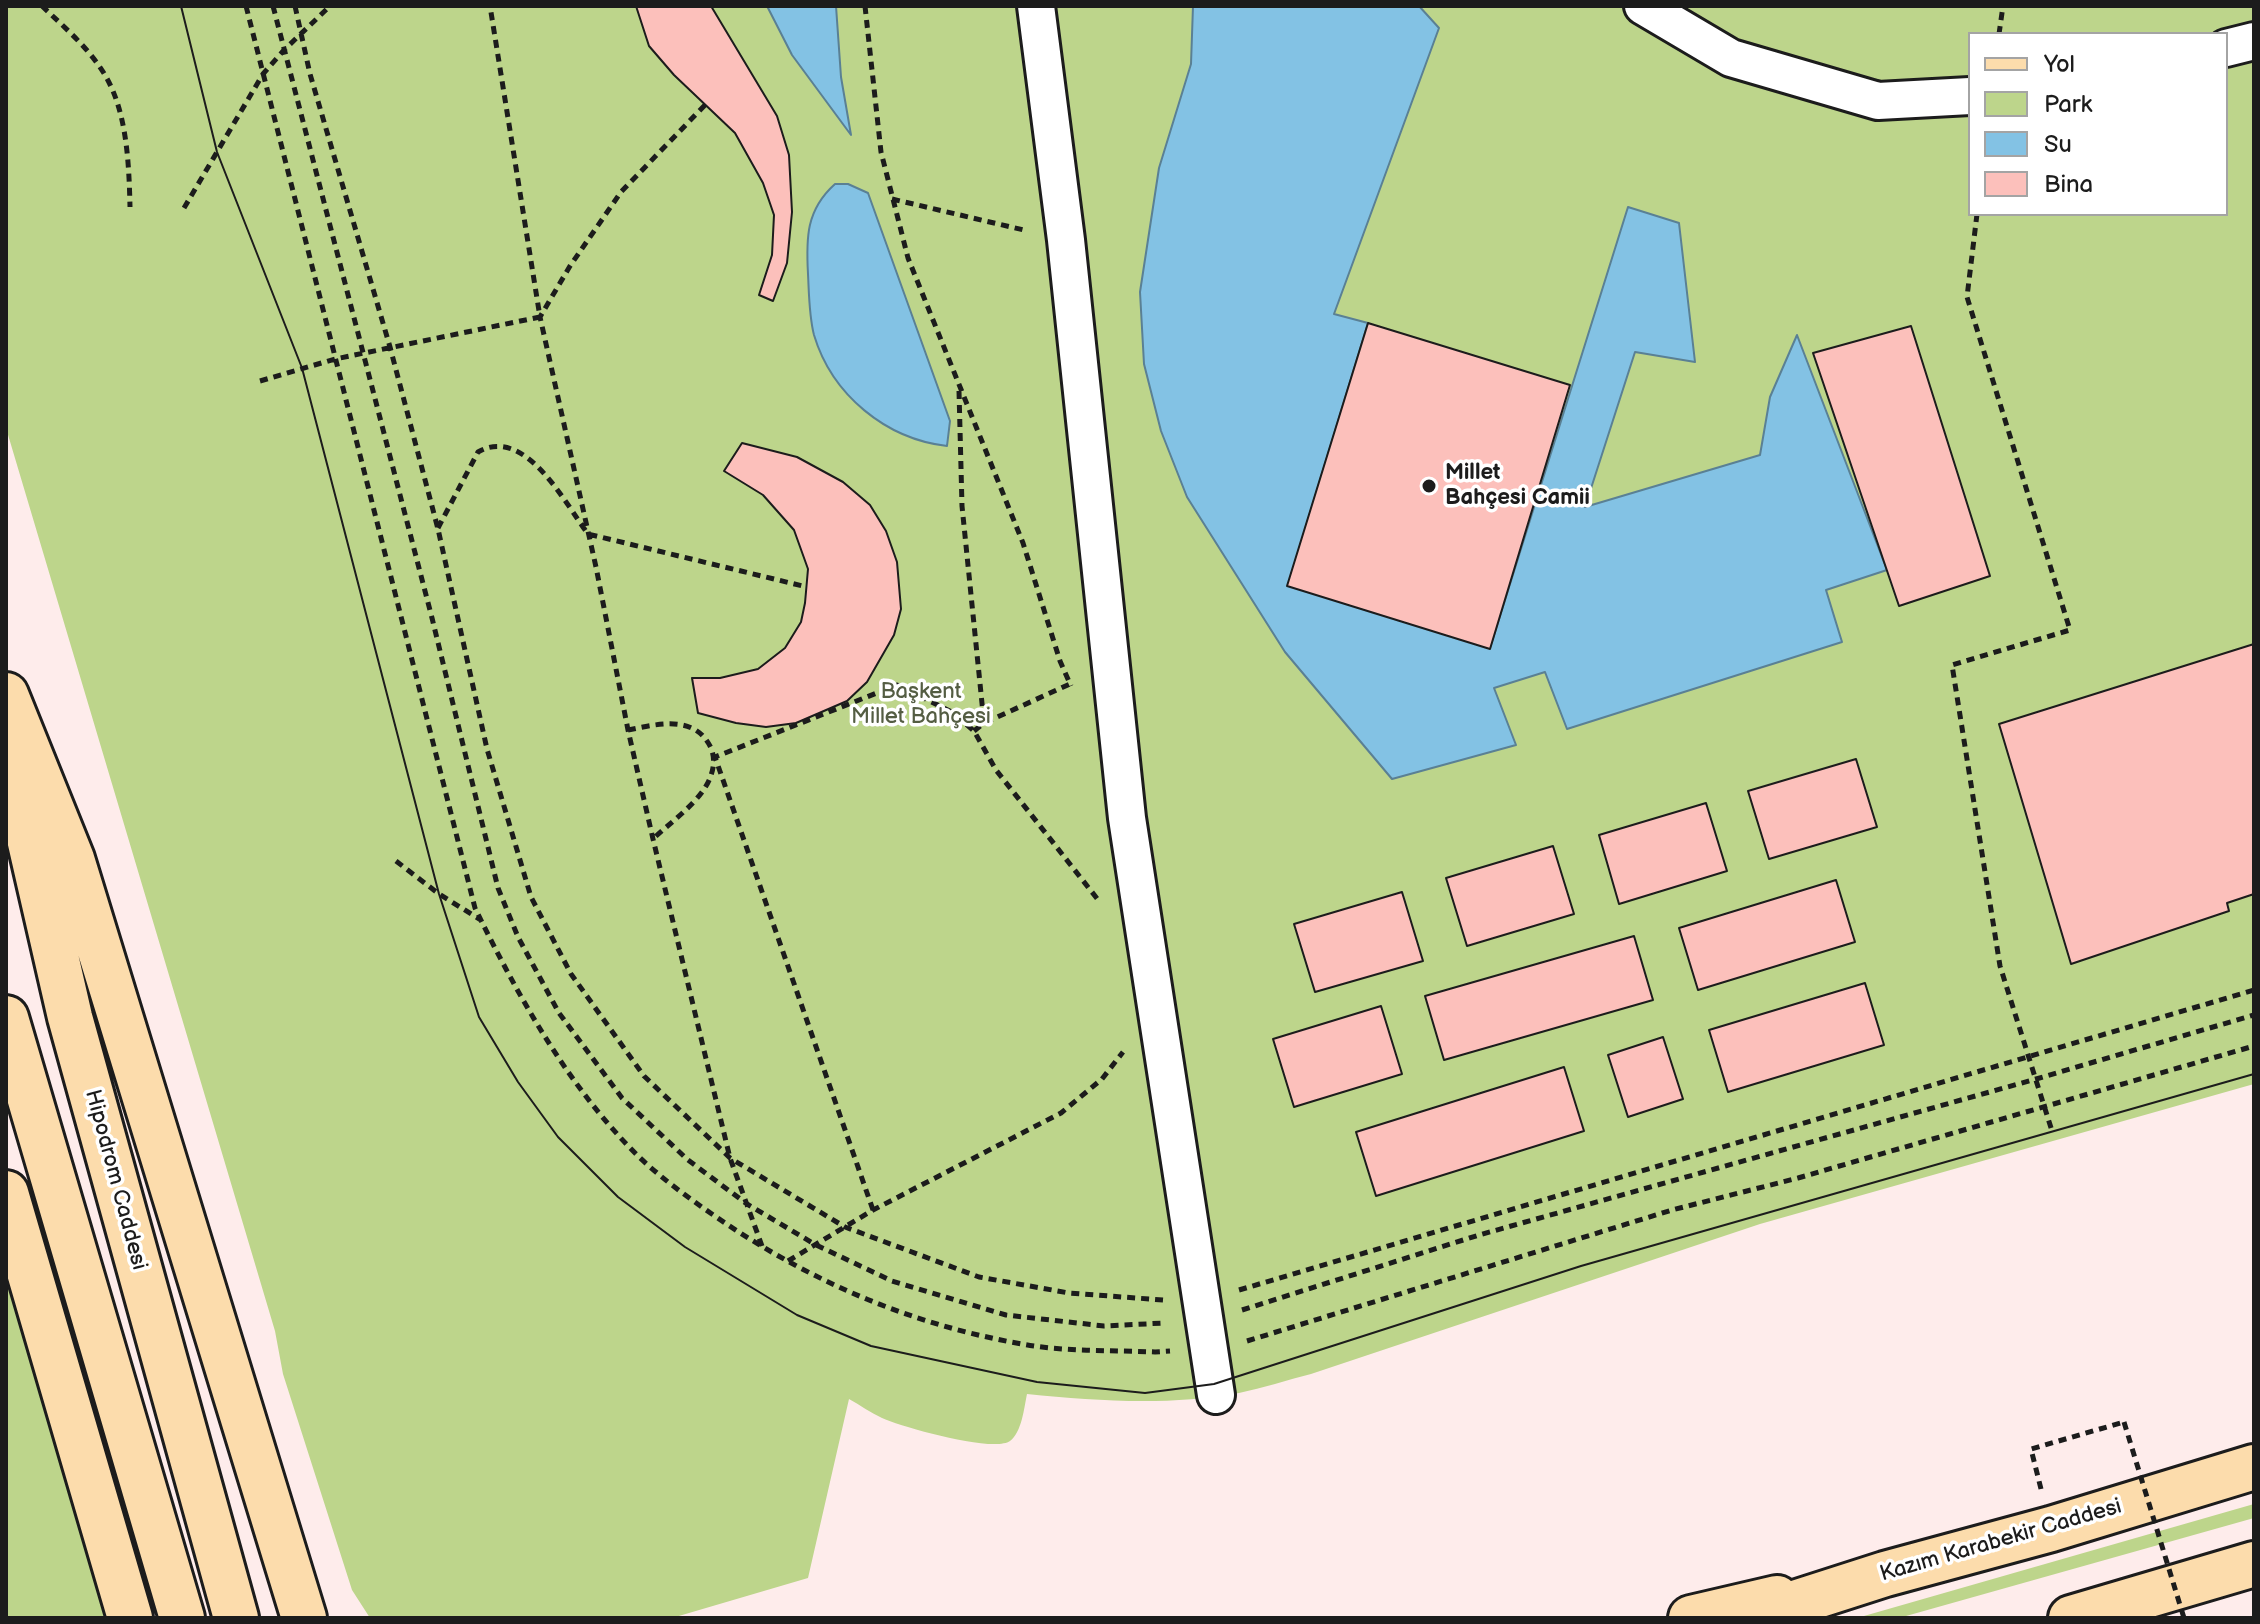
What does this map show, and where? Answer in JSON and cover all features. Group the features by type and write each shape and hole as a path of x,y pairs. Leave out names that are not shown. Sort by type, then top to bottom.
{"main road":[{"path":"6,695 72,859 304,1618"},
{"name":"Hipodrom Caddesi","path":"6,739 70,1017 236,1618"},
{"path":"10,1031 182,1618"},
{"path":"6,1193 130,1618"},
{"name":"Kazım Karabekir Caddesi","path":"1748,1618 1885,1574 2051,1529 2254,1467"},
{"path":"2071,1618 2254,1564"},
{"path":"1691,1618 1885,1574"}],"street":[{"path":"1036,6 1066,240 1127,818 1216,1395"},
{"path":"1643,6 1731,58 1878,101 1968,96"},
{"path":"2228,48 2254,41"}],"path":[{"path":"42,6 76,39 104,74 120,108 130,207"},
{"path":"246,6 471,893 481,920 526,1009 588,1098 637,1155 695,1203 763,1248 845,1292 927,1323 1025,1345 1155,1352 1204,1319 1218,1296 2254,990"},
{"path":"273,6 432,618 498,888 518,937 559,1013 622,1098 688,1160 747,1204 816,1245 892,1281 1006,1315 1104,1326 1221,1317 1479,1235 2254,1015"},
{"path":"295,6 310,74 390,347 438,529 487,749 531,897 571,974 644,1076 730,1158 845,1227 979,1277 1069,1293 1183,1301 1237,1344 1672,1210 1798,1178 2254,1046"},
{"path":"184,208 263,74 301,32 330,6"},
{"path":"490,6 540,317 628,730 730,1158 763,1248"},
{"path":"865,6 881,152 908,258 1023,543 1060,661 1076,697"},
{"path":"1999,32 2003,6"},
{"path":"260,381 335,359 540,317 570,266 621,192 705,105"},
{"path":"892,199 1066,240"},
{"path":"1977,216 1967,297 2070,630 1952,665 2000,966 2052,1131"},
{"path":"959,386 962,506 984,723"},
{"path":"438,529 478,452 498,445 518,451 538,468 552,482 588,534 807,587"},
{"path":"974,731 984,723 1070,684"},
{"path":"715,757 897,685 952,712 974,731 996,770 1107,911"},
{"path":"628,730 662,723 686,725 705,736 715,757 873,1210"},
{"path":"653,839 692,802 709,780 715,757"},
{"path":"396,861 439,894 481,920"},
{"path":"788,1261 873,1210 1061,1113 1102,1079 1130,1042"},
{"path":"2031,1449 2124,1422 2184,1618"}],"green space":[{"name":"Başkent Millet Bahçesi","path":"6,6 2254,6 2254,1084 1760,1224 1311,1374 1248,1391 1159,1401 1027,1394 1017,1432 1010,1441 1000,1444 967,1441 908,1427 882,1418 849,1399 808,1578 672,1618 370,1618 352,1590 283,1374 275,1331 6,428"},
{"path":"6,1193 130,1618 6,1618"},
{"path":"2254,1504 2254,1518 1899,1618 1857,1618"}],"water":[{"path":"767,6 836,6 841,77 851,135 792,55"},
{"path":"1193,6 1419,6 1439,28 1334,314 1368,323 1288,585 1490,648 1628,207 1679,223 1695,362 1635,352 1585,507 1760,455 1770,397 1797,335 1887,570 1826,590 1842,642 1567,729 1545,672 1494,688 1516,745 1392,779 1285,652 1187,497 1161,431 1144,364 1140,292 1159,168 1191,64"},
{"path":"835,184 848,184 868,193 950,421 947,446 925,442 883,424 848,395 822,357 811,320 808,237 818,204"}],"building":[{"path":"636,6 711,6 777,116 789,155 792,212 787,263 773,301 759,295 772,255 774,215 763,183 735,133 674,75 649,46"},
{"name":"Millet Bahçesi Camii","path":"1368,323 1570,385 1490,649 1287,586"},
{"path":"1911,326 1990,576 1899,606 1813,353"},
{"path":"742,443 797,457 843,482 870,505 886,531 897,562 901,609 894,635 867,682 847,701 796,723 766,727 698,713 692,678 720,678 758,669 785,648 801,622 805,603 808,569 794,530 763,495 724,471"},
{"path":"2254,644 2254,894 2227,903 2229,911 2071,964 1999,724"},
{"path":"1856,759 1877,827 1769,859 1748,791"},
{"path":"1706,803 1727,871 1619,904 1599,835"},
{"path":"1553,846 1574,914 1467,946 1446,878"},
{"path":"1836,880 1855,942 1698,990 1679,928"},
{"path":"1402,892 1423,961 1315,992 1294,924"},
{"path":"1634,936 1653,1000 1444,1060 1425,996"},
{"path":"1865,983 1884,1045 1728,1092 1709,1030"},
{"path":"1381,1006 1402,1074 1294,1107 1273,1039"},
{"path":"1663,1037 1683,1099 1628,1117 1608,1055"},
{"path":"1564,1067 1584,1131 1376,1196 1356,1132"}],"tram line":[{"path":"181,6 217,152 302,368 439,894 479,1017 518,1082 558,1137 618,1197 685,1247 797,1315 871,1346 1037,1382 1145,1393 1214,1384 1581,1266 2254,1074"}],"place":[{"name":"Millet Bahçesi Camii","path":"1429,486"}]}
